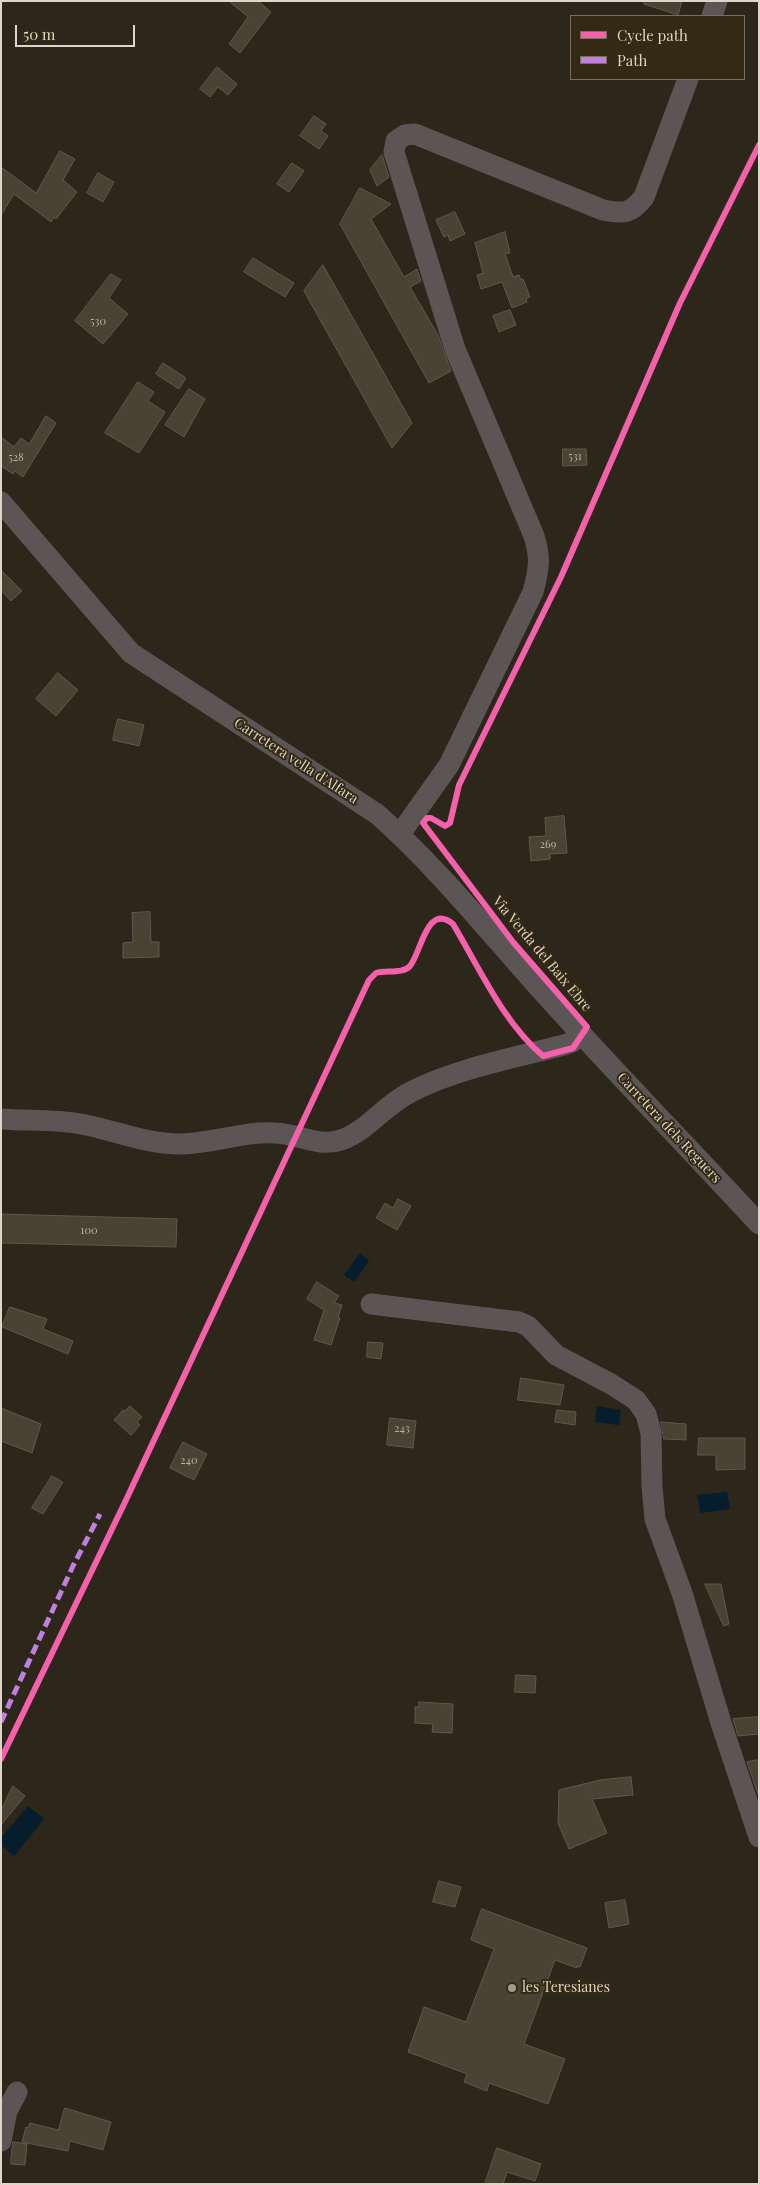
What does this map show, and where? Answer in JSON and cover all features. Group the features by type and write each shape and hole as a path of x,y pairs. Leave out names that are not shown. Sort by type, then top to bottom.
{"street":[{"path":"712,15 717,1"},
{"path":"400,834 449,764 533,592 539,568 539,552 455,349 394,152 396,141 405,135 415,134 603,210 620,213 638,206 644,197 688,80"},
{"name":"Carretera vella d'Alfara","path":"1,502 131,653 377,814 400,834 459,896 580,1032"},
{"path":"1,1119 68,1122 143,1140 177,1144 219,1141 261,1133 286,1134 315,1142 333,1142 350,1136 393,1102 417,1088 474,1069 564,1045 572,1042 580,1032"},
{"name":"Carretera dels Reguers","path":"580,1032 759,1224"},
{"path":"371,1304 519,1322 528,1326 556,1355 611,1384 636,1400 646,1414 651,1433 655,1519 682,1593 722,1726 759,1837"},
{"path":"1,2141 7,2111 17,2092"}],"water":[{"path":"360,1253 369,1261 354,1282 344,1275"},
{"path":"597,1406 621,1410 619,1425 595,1422"},
{"path":"727,1492 730,1509 700,1513 697,1495"},
{"path":"28,1806 44,1819 14,1856 1,1845 1,1838"}],"building":[{"path":"229,1 258,1 271,12 240,53 229,44 248,17"},
{"path":"645,1 682,1 678,15 644,4"},
{"path":"217,67 237,84 228,95 218,87 210,97 200,89"},
{"path":"314,116 326,124 321,131 328,136 319,149 300,136"},
{"path":"60,151 75,159 63,180 77,192 56,219 54,217 51,222 14,194 1,215 1,167 36,193"},
{"path":"382,155 389,177 377,186 370,170"},
{"path":"292,163 304,171 289,192 277,184"},
{"path":"98,173 114,182 103,202 87,193"},
{"path":"360,188 391,204 371,219 404,277 417,269 421,281 410,287 438,335 451,371 429,383 340,224"},
{"path":"455,212 465,234 450,241 448,235 444,237 436,220"},
{"path":"505,232 510,253 505,254 513,277 519,275 521,280 523,279 530,297 526,299 527,302 512,308 502,282 481,289 477,275 483,273 475,243"},
{"path":"253,258 294,283 285,297 244,272"},
{"path":"323,265 412,423 392,448 304,291"},
{"path":"111,274 121,280 109,298 128,314 103,344 75,321"},
{"path":"510,310 516,325 499,332 493,316"},
{"path":"163,363 186,378 179,389 156,374"},
{"path":"138,382 154,392 148,401 165,412 139,453 105,433"},
{"path":"189,389 205,399 184,437 165,425"},
{"path":"46,416 56,423 23,477 15,471 13,474 1,466 1,437 14,447 21,438 29,444"},
{"path":"563,449 586,449 587,465 563,466"},
{"path":"1,570 22,591 11,601 1,590"},
{"path":"58,673 78,690 56,716 36,699"},
{"path":"118,719 144,725 139,746 113,740"},
{"path":"564,816 567,853 550,854 550,859 531,861 529,837 546,836 545,818"},
{"path":"150,912 151,942 159,942 159,957 123,958 123,943 133,942 132,913"},
{"path":"398,1199 411,1206 397,1230 376,1218 385,1203 393,1208"},
{"path":"1,1214 177,1219 176,1247 1,1243"},
{"path":"317,1282 339,1296 334,1303 342,1305 338,1317 340,1318 331,1345 314,1340 324,1310 307,1299"},
{"path":"10,1307 47,1319 43,1329 73,1341 68,1354 2,1327"},
{"path":"368,1342 383,1343 381,1359 367,1357"},
{"path":"521,1378 564,1385 560,1405 518,1400"},
{"path":"130,1406 142,1417 137,1422 140,1425 131,1435 114,1420 123,1410 125,1411"},
{"path":"1,1408 41,1424 32,1453 1,1441"},
{"path":"557,1410 576,1412 575,1425 555,1422"},
{"path":"390,1418 416,1421 413,1448 387,1445"},
{"path":"661,1422 686,1424 686,1440 664,1439"},
{"path":"699,1438 745,1438 745,1469 716,1470 716,1455 698,1455"},
{"path":"183,1442 207,1454 194,1480 170,1468"},
{"path":"52,1476 63,1482 43,1514 32,1508"},
{"path":"705,1584 721,1584 729,1624 724,1626"},
{"path":"516,1675 536,1676 535,1693 515,1692"},
{"path":"419,1702 453,1704 452,1733 432,1732 433,1724 415,1723 415,1707 419,1707"},
{"path":"759,1717 759,1734 738,1736 733,1719"},
{"path":"759,1760 759,1797 747,1762"},
{"path":"631,1777 633,1795 592,1799 607,1833 569,1849 558,1823 559,1790 600,1780"},
{"path":"13,1786 25,1796 1,1825 1,1811"},
{"path":"439,1881 461,1887 455,1907 433,1902"},
{"path":"625,1900 629,1924 609,1928 605,1903"},
{"name":"les Teresianes","path":"482,1909 587,1948 580,1967 577,1966 577,1968 555,1960 524,2044 565,2059 548,2104 489,2083 487,2091 464,2082 467,2074 408,2052 424,2007 466,2022 494,1949 471,1940"},
{"path":"65,2108 111,2122 103,2150 70,2141 68,2151 22,2142 26,2127 28,2128 30,2123 58,2130"},
{"path":"13,2142 27,2144 25,2165 11,2164"},
{"path":"497,2148 541,2164 535,2181 507,2172 503,2184 485,2184"}],"marked path":[{"path":"1,1722 73,1566 100,1514"}],"cycle path":[{"name":"Via Verda del Baix Ebre","path":"1,1759 126,1500 369,980 376,973 399,971 410,966 431,924 437,919 444,919 453,924 504,1011 543,1056 573,1048 587,1027 513,942 423,823 427,818 431,818 445,826 450,823 459,785 561,577 680,303 759,145"}],"place":[{"name":"les Teresianes","path":"512,1988"}]}
